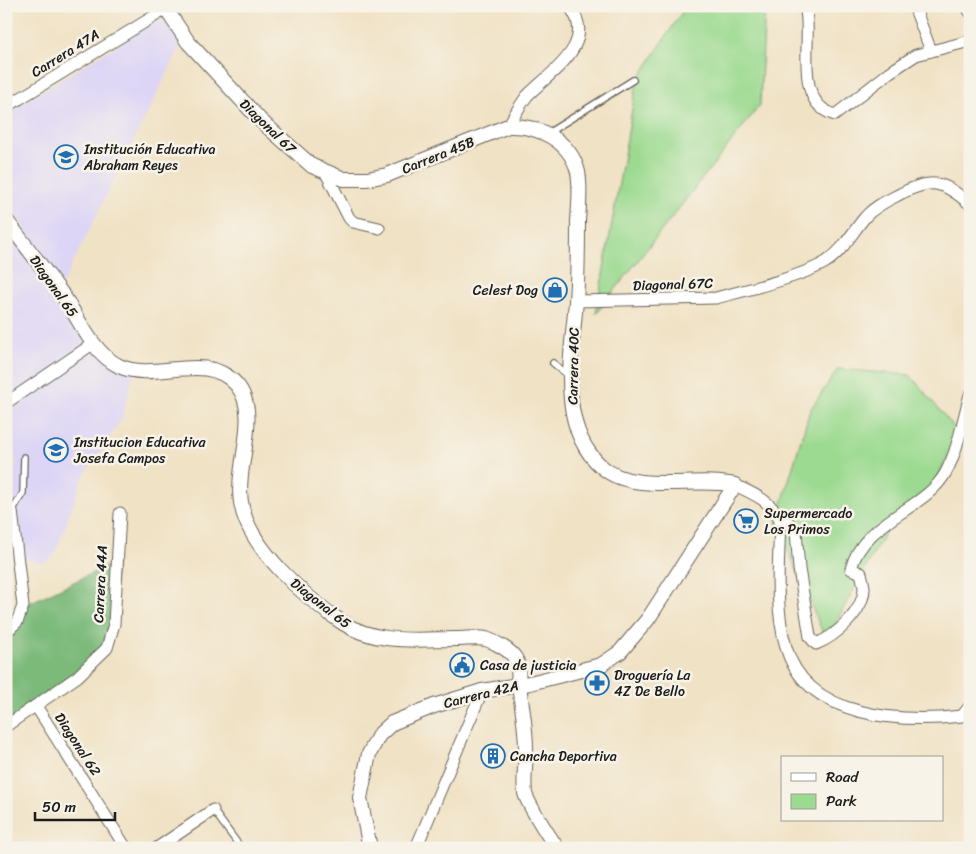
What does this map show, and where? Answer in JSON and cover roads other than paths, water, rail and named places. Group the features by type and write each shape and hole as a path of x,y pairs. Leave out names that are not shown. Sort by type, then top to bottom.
{"street":[{"path":"508,126 526,98 572,54 578,39 578,27 576,16 569,6"},
{"path":"805,6 808,82 814,98 829,113 835,115 890,72 916,55 970,41"},
{"path":"914,6 932,51"},
{"name":"Carrera 47A","path":"6,106 165,7"},
{"name":"Diagonal 67","path":"165,7 188,42 261,121 300,156 326,173 349,218 353,222 379,228"},
{"path":"967,7 970,12"},
{"name":"Carrera 45B","path":"326,173 344,179 367,179 387,175 508,126 526,125 548,133"},
{"name":"Carrera 40C","path":"548,133 570,154 578,172 576,300 570,352 572,410 582,439 602,467 616,476 633,480 722,482 764,500 774,508 780,519 786,520 796,531 799,569 810,637 816,644 826,640 846,624 860,605 864,589 861,573 851,569 854,557 861,547 868,538 902,510 932,490 946,472 970,395"},
{"name":"Diagonal 67C","path":"576,300 716,298 802,272 825,262 838,252 867,216 882,203 922,184 944,185 954,190 970,204"},
{"name":"Diagonal 65","path":"6,220 63,296 104,356 118,365 134,371 195,367 221,373 235,383 244,396 248,408 240,484 241,504 246,520 276,565 294,585 344,623 370,635 416,640 485,639 502,647 515,658 520,672 518,683 526,746 525,795 557,848"},
{"path":"6,403 94,343"},
{"name":"Carrera 42A","path":"370,848 360,798 368,754 379,735 392,723 434,706 482,691 518,683 530,683 601,665 620,652 648,619 735,486"},
{"path":"6,632 17,622 23,606 9,513"},
{"name":"Carrera 44A","path":"6,726 77,677 107,648 114,624 120,513"},
{"path":"780,519 780,617 786,649 795,667 812,689 851,709 905,719 962,716 970,706"},
{"path":"416,848 482,691"},
{"name":"Diagonal 62","path":"36,706 126,848"},
{"path":"157,848 213,810"}],"lane":[{"path":"548,133 633,80"},
{"path":"553,363 571,377"},
{"path":"9,513 23,493 24,457"},
{"path":"213,810 241,848"}],"place":[{"name":"Institución Educativa Abraham Reyes","path":"66,157"},
{"name":"Celest Dog","path":"555,290"},
{"name":"Institucion Educativa Josefa Campos","path":"56,450"},
{"name":"Supermercado Los Primos","path":"746,521"},
{"name":"Casa de justicia","path":"462,665"},
{"name":"Droguería La 4Z De Bello","path":"597,683"},
{"name":"Cancha Deportiva","path":"493,756"}]}
